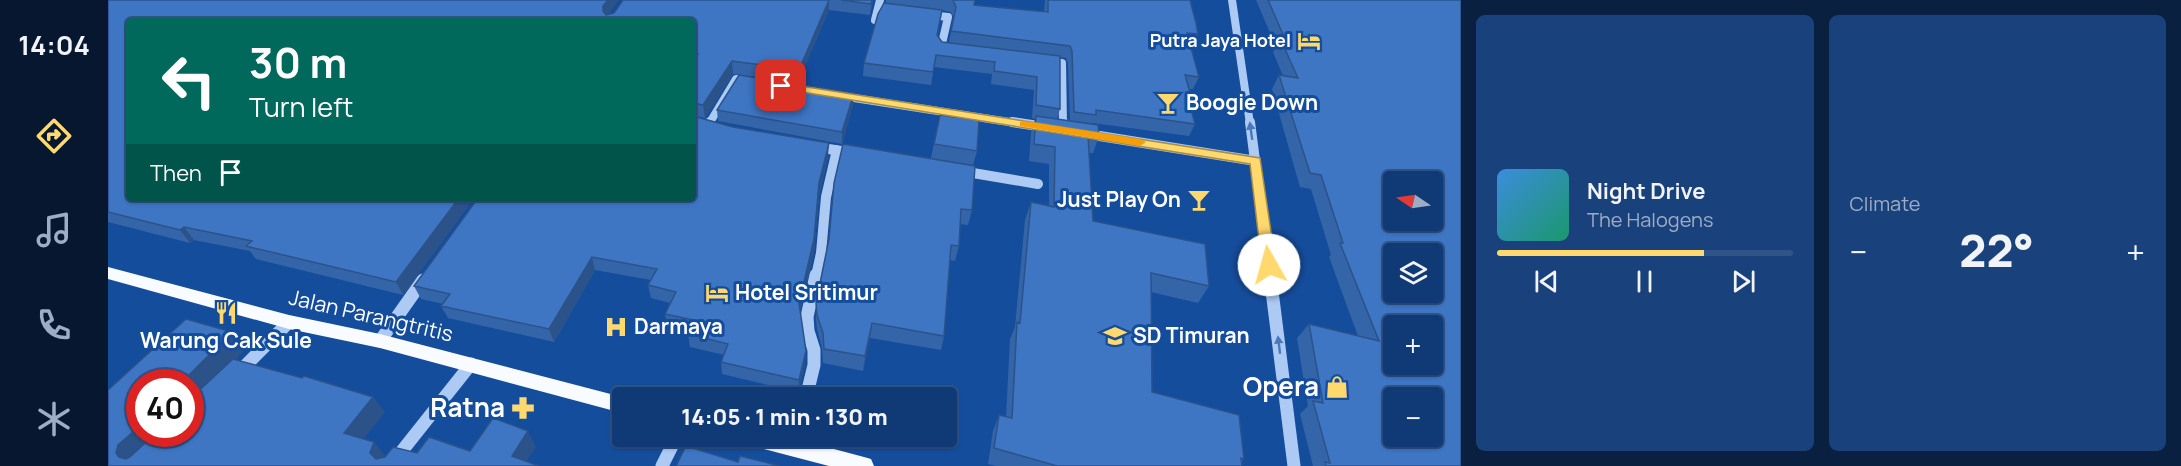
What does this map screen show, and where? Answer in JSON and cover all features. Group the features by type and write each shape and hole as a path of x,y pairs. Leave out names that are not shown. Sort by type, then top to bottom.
{"main road":[{"name":"Jalan Parangtritis","path":"108,273 289,322 380,340 612,402"},
{"path":"810,447 864,466"}],"street":[{"path":"1232,0 1256,161 1294,466"},
{"path":"876,20 879,4 890,10"},
{"path":"924,14 948,17 941,48 952,49"},
{"path":"1040,61 1062,63 1063,130"},
{"path":"696,123 712,127 736,79 758,82"},
{"path":"826,93 1256,161"},
{"path":"803,144 861,154"},
{"path":"809,387 814,365 814,350 808,331 807,317 820,253 826,197 837,150"},
{"path":"955,170 1038,184"},
{"path":"380,340 428,274"},
{"path":"231,379 289,322"},
{"path":"390,466 471,364"},
{"path":"662,466 672,447"}],"building":[{"path":"108,0 608,0 603,6 606,15 614,13 623,0 829,0 799,70 732,61 703,105 696,104 696,58 698,54 696,54 696,18 126,18 126,201 457,201 396,282 246,246 252,241 184,227 180,230 108,212"},
{"path":"841,0 872,0 871,4"},
{"path":"953,0 975,0 974,5 1048,12 1048,0 1190,0 1198,34 1187,33 1199,77 1185,75 1194,106 1190,105 1195,124 1096,110 1096,115 1074,112 1070,46 951,31 956,7"},
{"path":"1268,0 1461,0 1461,466 1326,466 1325,462 1330,463 1313,401 1323,403 1309,324 1379,341 1340,243 1343,243 1321,175 1310,173 1279,75 1298,78 1280,38 1285,39"},
{"path":"884,3 942,10 937,35 942,42 1060,56 1060,109 1036,105 1037,77 994,71 995,62 936,55 933,72 864,63 878,14"},
{"path":"739,75 854,93 842,132 717,110"},
{"path":"940,115 979,120 977,151 934,144"},
{"name":"SD Timuran","path":"1036,116 1098,125 1099,136 1088,135 1093,221 1205,244 1209,286 1151,273 1152,392 1239,415 1244,459 1241,458 1242,466 1057,466 994,448 999,415 1012,418 1017,322 1020,323 1031,202 1054,207 1055,147 1034,144"},
{"path":"696,117 733,127 829,143 819,183 814,239 799,303 806,351 799,380 721,362 728,344 688,334 694,320 665,314 676,292 648,285 657,269 592,257 549,329 441,306 450,294 414,286 476,201 696,201"},
{"path":"843,144 975,166 972,210 961,209 959,246 951,245 944,336 872,323 865,356 824,349 816,303 829,239 834,183"},
{"path":"186,319 232,332 195,369 131,369"},
{"path":"233,359 302,378 304,376 373,397 344,433 374,442 370,453 376,459 385,457 393,447 417,453 429,437 470,451 493,418 528,431 512,456 539,466 108,466 108,390 126,374 126,438 118,445 116,453 119,457 126,459 141,447 204,447 204,386"},
{"path":"686,447 689,447 738,462 740,456 780,466 676,466"}],"slow traffic":[{"path":"1024,124 1140,142"}],"place":[{"name":"Putra Jaya Hotel","path":"1309,41"},
{"name":"Boogie Down","path":"1168,103"},
{"name":"Just Play On","path":"1199,200"},
{"name":"Hotel Sritimur","path":"717,293"},
{"name":"Warung Cak Sule","path":"226,313"},
{"name":"Darmaya","path":"616,327"},
{"name":"SD Timuran","path":"1115,336"},
{"name":"Opera","path":"1337,387"},
{"name":"Ratna","path":"523,408"}],"route":[{"path":"781,86 1256,161 1269,265"}]}
